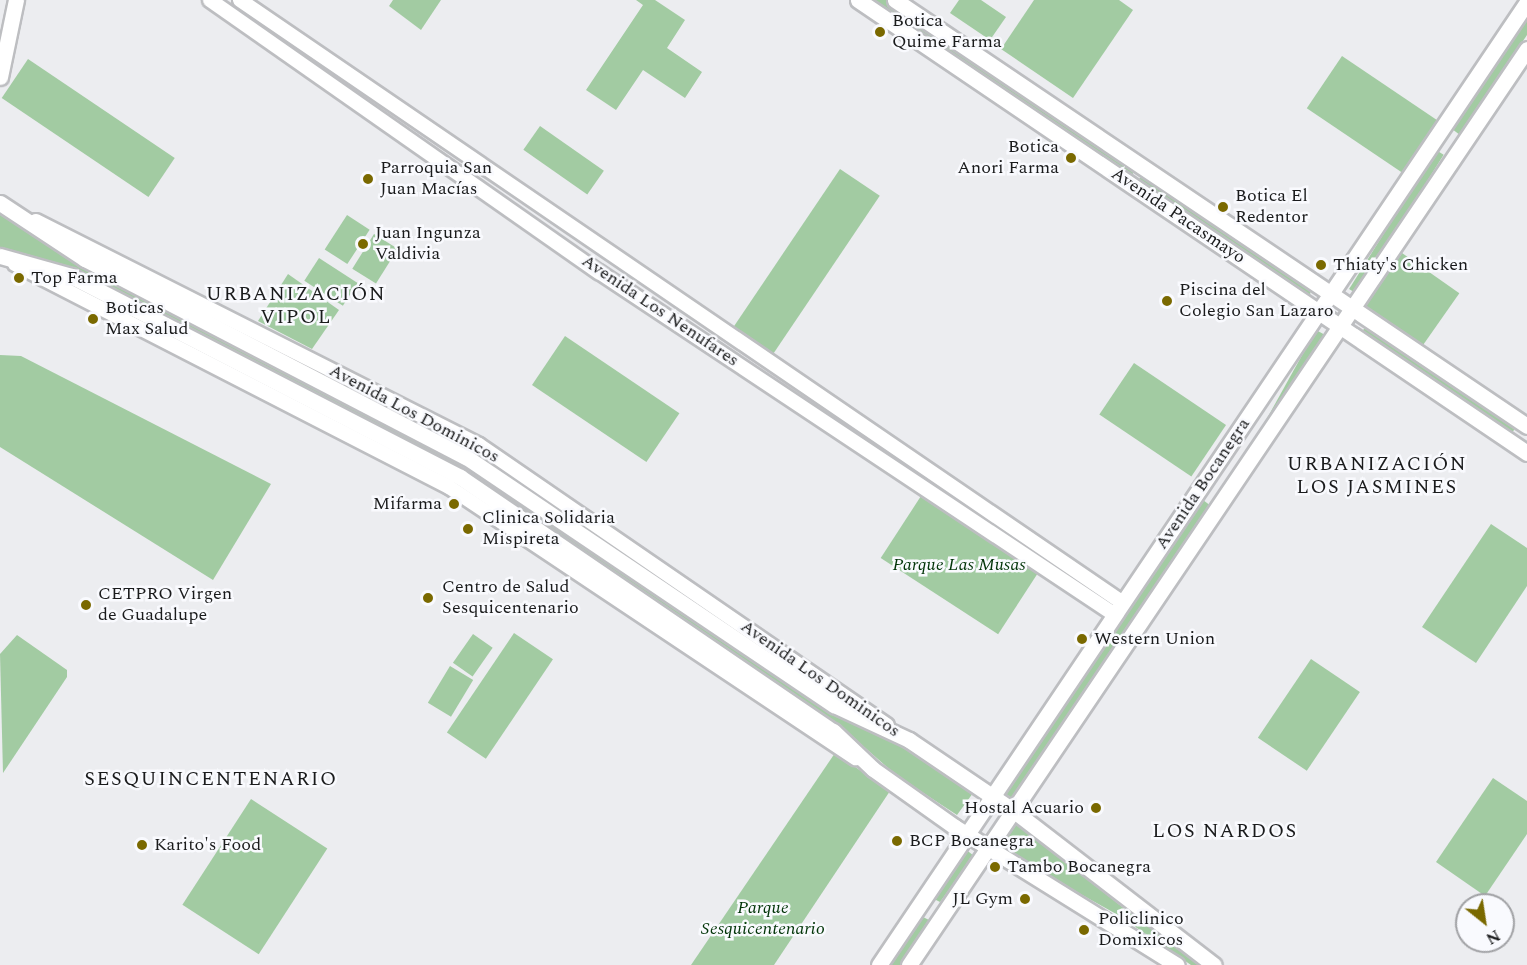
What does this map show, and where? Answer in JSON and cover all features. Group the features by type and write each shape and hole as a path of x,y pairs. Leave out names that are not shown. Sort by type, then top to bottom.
{"main road":[{"path":"0,77 16,0"},
{"name":"Avenida Pacasmayo","path":"858,0 1340,324 1527,453"},
{"name":"Avenida Pacasmayo","path":"895,0 1527,426"},
{"name":"Avenida Bocanegra","path":"879,965 1527,2"},
{"name":"Avenida Bocanegra","path":"909,965 1351,306 1527,49"},
{"path":"1003,98 1014,81"},
{"name":"Avenida Los Dominicos","path":"0,203 14,210 85,259 466,457 834,705 909,740 992,796 1214,965"},
{"name":"Avenida Los Dominicos","path":"0,256 71,276 438,464 824,725 873,769 966,834 1176,965"}],"street":[{"name":"Avenida Los Nenufares","path":"210,0 599,272 1119,609"},
{"name":"Avenida Los Nenufares","path":"240,0 1119,609"}],"green space":[{"path":"393,0 441,0 421,30 389,6"},
{"path":"636,0 655,0 685,20 667,48 702,72 685,98 643,70 616,110 586,90 643,5"},
{"path":"858,0 895,0 1138,165 1128,182"},
{"path":"959,0 981,0 1006,17 990,40 950,13"},
{"path":"1034,0 1119,0 1133,10 1073,98 1001,49"},
{"path":"1527,18 1527,35 1460,135 1452,129"},
{"path":"1342,56 1440,122 1405,174 1307,108"},
{"path":"28,59 175,158 148,197 2,98"},
{"path":"540,126 604,171 587,194 523,150"},
{"path":"1436,150 1444,155 1357,294 1349,289"},
{"path":"840,169 880,196 772,355 733,328"},
{"path":"1143,176 1311,289 1310,295 1136,181"},
{"path":"0,211 447,457 854,723 921,756 973,793 957,815 896,775 846,731 445,464 0,249"},
{"path":"347,215 370,230 347,264 325,249"},
{"path":"374,234 398,249 376,284 352,269"},
{"path":"1402,253 1459,293 1421,347 1364,307"},
{"path":"319,258 358,283 343,306 304,281"},
{"path":"288,274 339,310 312,349 258,321"},
{"path":"1366,327 1514,427 1514,430 1511,434 1361,332"},
{"path":"1316,330 1325,335 1238,491 1230,486"},
{"path":"565,336 679,413 646,462 532,385"},
{"path":"0,355 21,356 271,484 213,580 0,447"},
{"path":"1134,363 1226,425 1191,476 1099,414"},
{"name":"Parque Las Musas","path":"921,496 1038,572 998,634 881,558"},
{"path":"1203,500 1211,506 1011,799 1001,793"},
{"path":"1491,524 1527,548 1527,586 1476,663 1422,627"},
{"path":"514,633 553,659 486,759 447,732"},
{"path":"473,634 493,648 473,676 453,663"},
{"path":"17,635 67,670 67,677 3,773 0,654"},
{"path":"1311,659 1360,692 1307,771 1258,738"},
{"path":"450,666 473,680 451,717 428,703"},
{"name":"Parque Sesquicentenario","path":"835,753 890,791 774,965 691,965"},
{"path":"1493,778 1527,801 1527,834 1487,893 1481,893 1436,862"},
{"path":"251,799 327,849 259,954 182,905"},
{"path":"1017,823 1121,906 1208,965 1191,965 1118,915 998,848"},
{"path":"964,848 974,856 940,902 932,898"},
{"path":"919,915 931,921 902,965 886,965"}],"place":[{"name":"Botica Quime Farma","path":"880,32"},
{"name":"Botica Anori Farma","path":"1071,158"},
{"name":"Parroquia San Juan Macías","path":"368,179"},
{"name":"Botica El Redentor","path":"1223,207"},
{"name":"Juan Ingunza Valdivia","path":"363,244"},
{"name":"Thiaty's Chicken","path":"1321,265"},
{"name":"Top Farma","path":"19,278"},
{"name":"Piscina del Colegio San Lazaro","path":"1167,301"},
{"name":"Boticas Max Salud","path":"93,319"},
{"name":"Mifarma","path":"454,504"},
{"name":"Clinica Solidaria Mispireta","path":"468,529"},
{"name":"Centro de Salud Sesquicentenario","path":"428,598"},
{"name":"CETPRO Virgen de Guadalupe","path":"86,605"},
{"name":"Western Union","path":"1082,639"},
{"name":"Hostal Acuario","path":"1096,808"},
{"name":"BCP Bocanegra","path":"897,841"},
{"name":"Karito's Food","path":"142,845"},
{"name":"Tambo Bocanegra","path":"995,867"},
{"name":"JL Gym","path":"1025,899"},
{"name":"Policlinico Domixicos","path":"1084,930"}],"district":[{"name":"URBANIZACIÓN VIPOL","path":"296,306"},
{"name":"URBANIZACIÓN LOS JASMINES","path":"1377,476"},
{"name":"SESQUINCENTENARIO","path":"211,779"},
{"name":"LOS NARDOS","path":"1225,831"}]}
